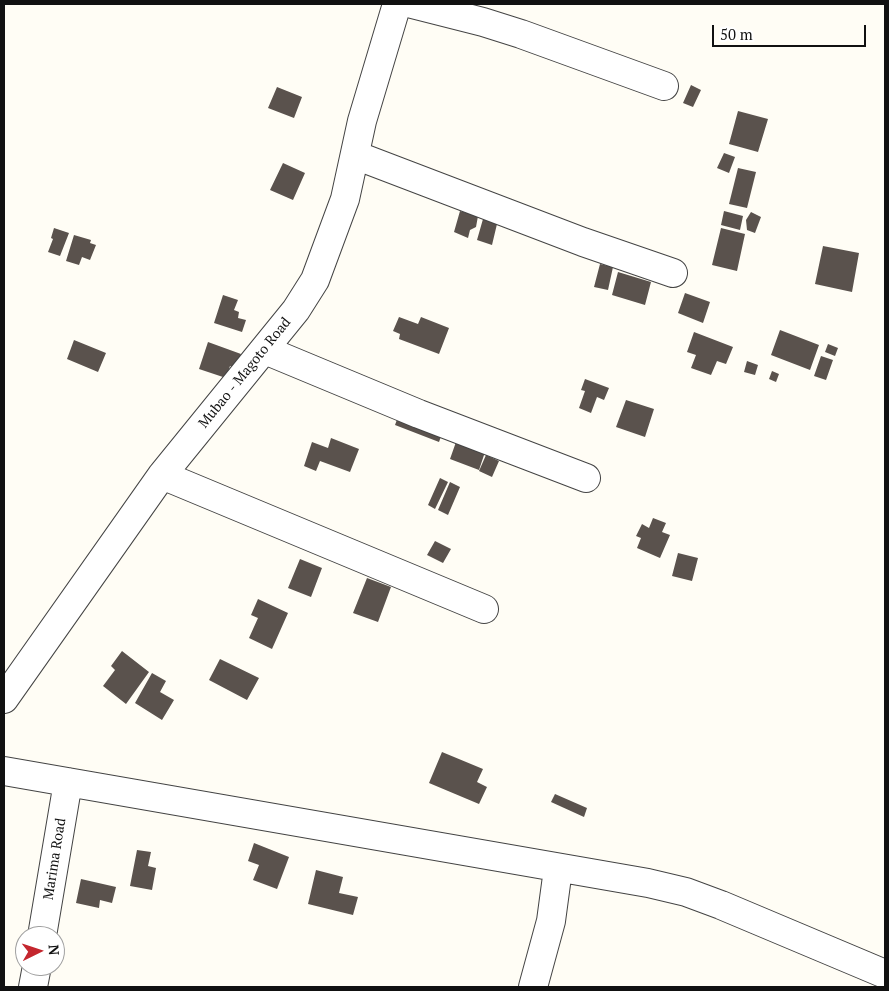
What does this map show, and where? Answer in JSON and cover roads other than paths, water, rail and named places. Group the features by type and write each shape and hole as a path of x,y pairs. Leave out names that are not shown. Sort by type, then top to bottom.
{"street":[{"name":"Mubao - Magoto Road","path":"4,699 162,475 265,350 296,310 316,280 345,199 362,120 397,4"},
{"path":"412,4 521,34 664,86"},
{"path":"355,156 583,242 673,273"},
{"path":"265,350 419,414 586,478"},
{"path":"162,475 484,609"},
{"path":"4,772 648,883 686,892 721,905 885,974"},
{"name":"Marima Road","path":"44,926 68,782"},
{"path":"533,987 551,921 558,869"}]}
